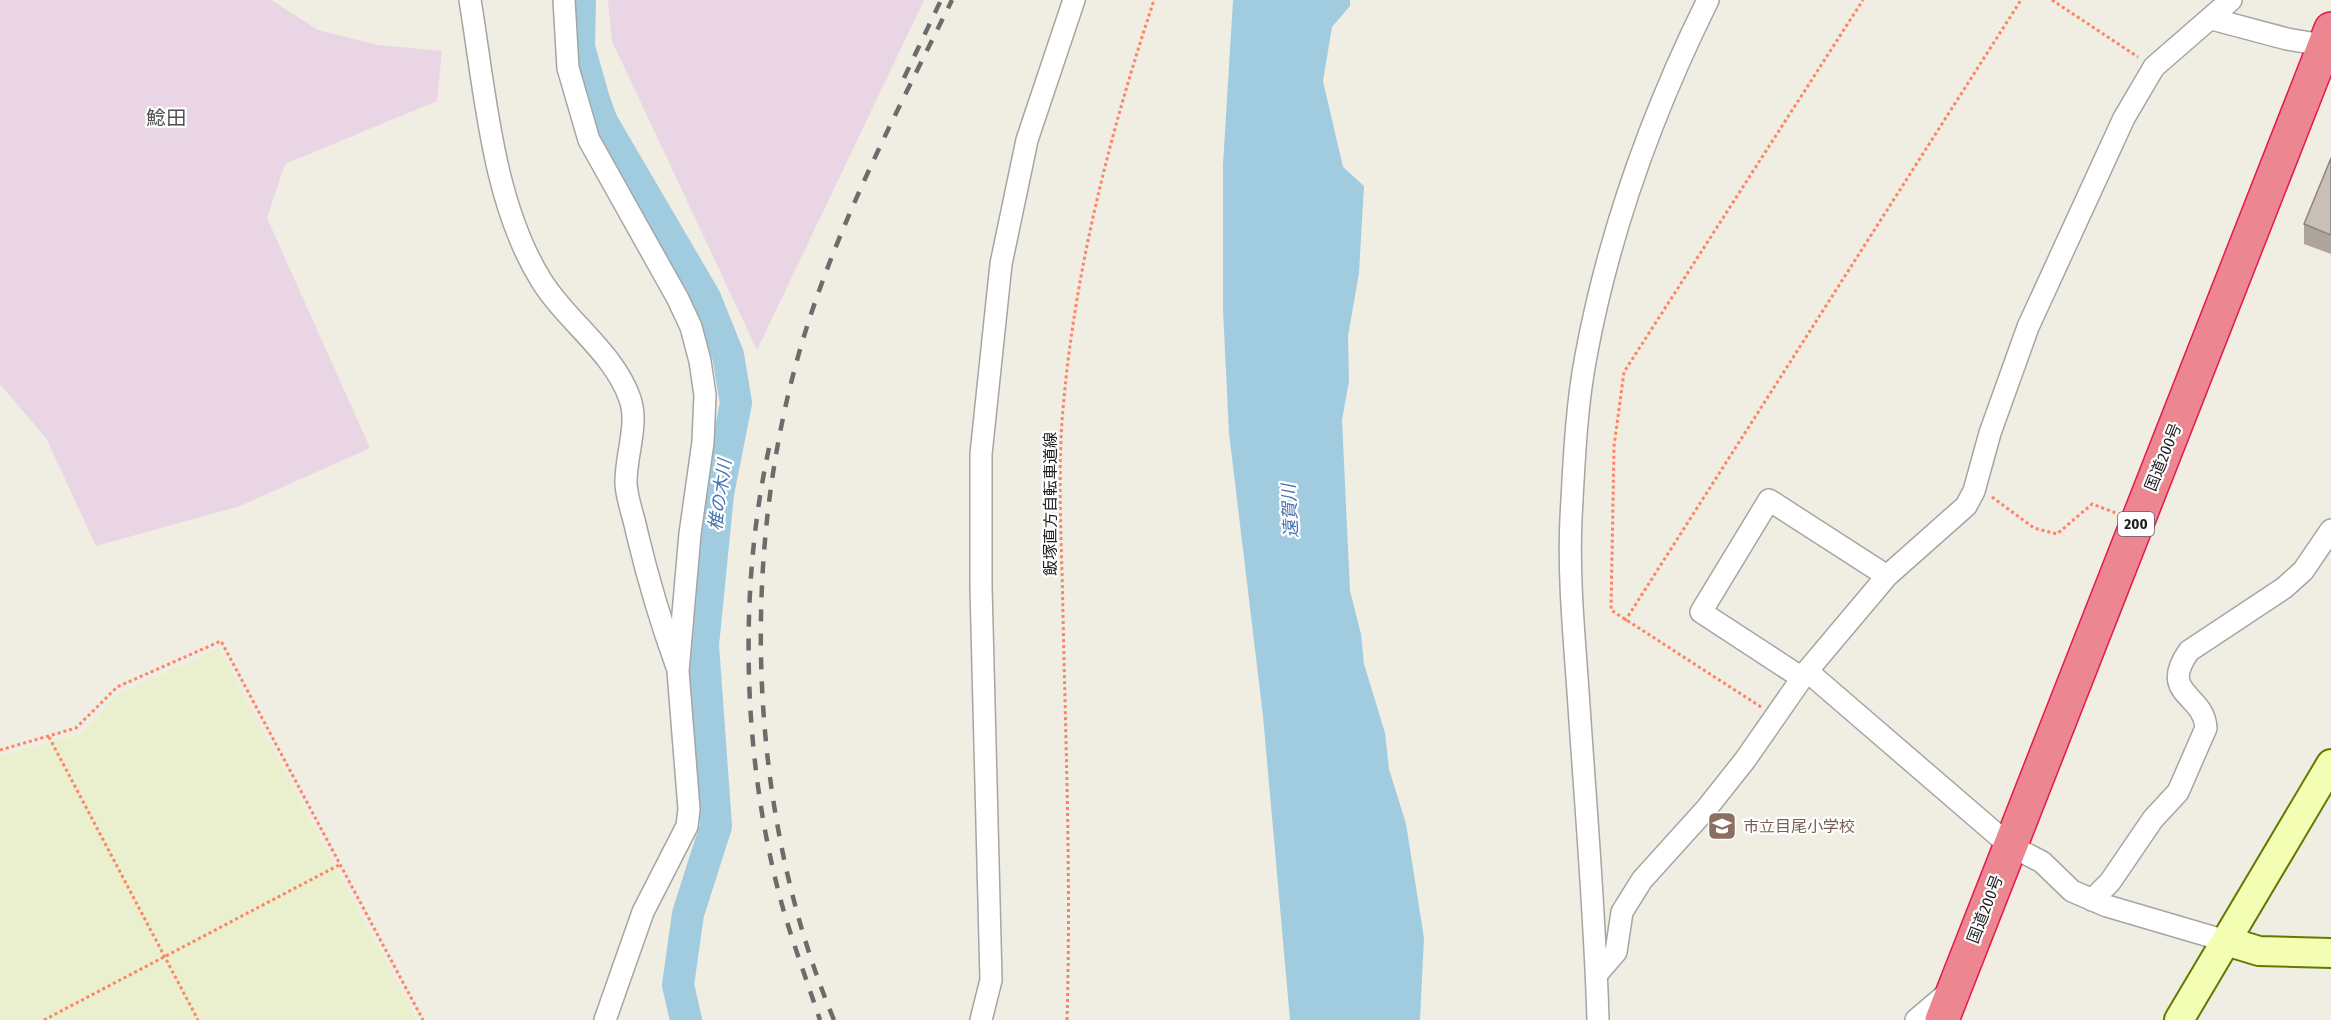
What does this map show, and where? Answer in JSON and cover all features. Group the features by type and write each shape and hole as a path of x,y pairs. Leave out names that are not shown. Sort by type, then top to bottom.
{"highway":[{"name":"国道200号","path":"1942,1020 2329,34"}],"street":[{"path":"470,0 500,173 520,240 546,287 604,357 623,383 631,400 633,419 626,465 626,487 657,614 678,671"},
{"path":"564,0 568,68 590,140 678,299 691,327 700,361 705,394 703,442 690,534 678,671 689,809 687,826 643,912 605,1020"},
{"path":"981,1020 991,980 981,587 981,454 1001,264 1027,140 1074,0"},
{"path":"1598,1020 1597,974 1574,630 1571,520 1586,359 1600,286 1647,137 1708,0"},
{"path":"1597,974 1616,952 1622,912 1642,880 1707,808 1805,675 1887,576 1966,506 1974,491 1990,433 2028,327 2124,118 2154,67 2212,19 2231,0"},
{"path":"2212,19 2288,39 2329,34"},
{"path":"1887,576 1769,500 1701,612 1805,675 2009,845 2042,862 2072,891 2092,900 2259,951 2331,953"},
{"path":"2092,900 2110,882 2153,819 2178,792 2206,728 2205,719 2184,692 2179,681 2177,671 2181,662 2189,651 2284,588 2303,571 2331,530"},
{"path":"2179,1020 2331,764"},
{"path":"1916,1020 1956,986"}],"path":[{"name":"飯塚直方自転車道線","path":"1067,1020 1070,920 1061,512 1062,412 1073,316 1090,227 1116,123 1154,0"},
{"path":"1775,716 1611,610 1614,446 1624,372 1863,0"},
{"path":"1625,621 2021,0"},
{"path":"2052,0 2154,67"},
{"path":"1974,491 2000,500 2034,528 2057,534 2092,504 2137,521"},
{"path":"0,750 76,728 117,687 221,641 423,1020"},
{"path":"49,737 198,1020"},
{"path":"44,1020 339,866"}],"shaded area":[{"path":"0,0 271,0 318,30 378,45 442,51 437,101 285,164 267,218 370,448 240,506 96,546 46,438 0,384"},
{"path":"608,0 924,0 757,350 612,41"}],"green space":[{"path":"219,648 417,1020 0,1020 0,756 81,734 116,696"}],"water":[{"name":"遠賀川","path":"1233,0 1350,0 1350,6 1332,27 1323,81 1343,167 1364,186 1359,273 1348,336 1349,381 1342,420 1350,591 1361,634 1364,664 1385,733 1389,769 1406,824 1424,938 1420,1020 1290,1020 1263,716 1229,433 1223,310 1223,165"}],"building":[{"path":"2331,158 2331,235 2304,224"}],"waterway":[{"name":"椎の木川","path":"580,0 579,47 602,122 705,298 728,355 736,403 718,494 703,645 716,826 688,914 678,985 686,1020"}],"railway":[{"path":"904,78 941,0"},
{"path":"834,1020 806,942 784,860 770,775 762,690 761,603 767,518 780,434 799,353 813,307 848,217 888,129 952,0"},
{"path":"769,448 752,562 749,681 753,741 770,857 784,912 820,1020"}],"place":[{"name":"市立目尾小学校","path":"1722,826"}],"district":[{"name":"鯰田","path":"166,118"}]}
